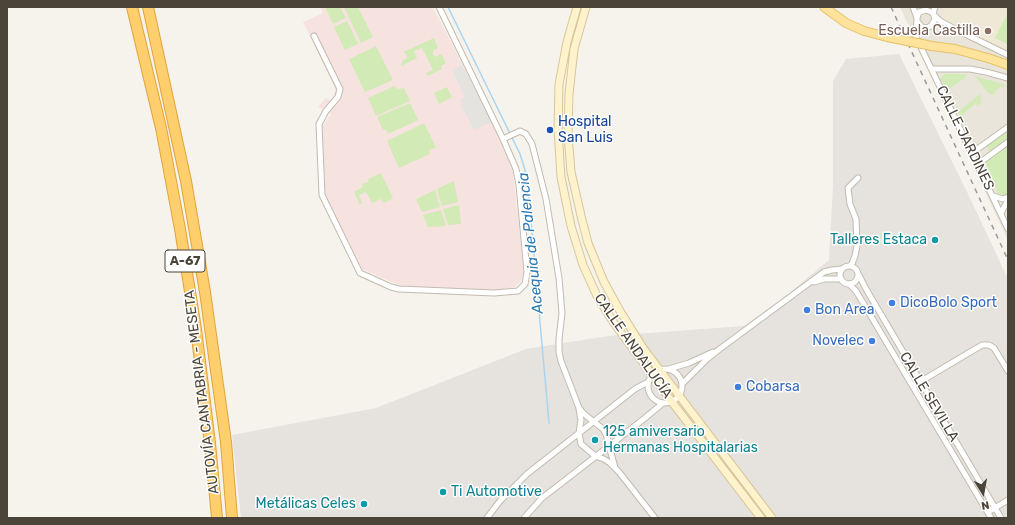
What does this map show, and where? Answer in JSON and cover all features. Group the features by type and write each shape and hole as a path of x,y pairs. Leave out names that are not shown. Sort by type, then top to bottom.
{"highway":[{"name":"AUTOVÍA CANTABRIA - MESETA","path":"132,7 161,128 182,237 196,329 210,443 216,518"},
{"name":"AUTOVÍA CANTABRIA - MESETA","path":"148,7 186,182 206,292 226,442 232,518"}],"main road":[{"name":"CALLE ANDALUCÍA","path":"577,7 567,42 559,84 557,113 561,177 571,226 583,265 597,296 650,379 672,402 761,518"},
{"name":"CALLE ANDALUCÍA","path":"586,7 574,49 569,94 568,135 571,172 588,242 604,282 643,348 772,518"},
{"path":"824,7 846,23 864,31 932,46 955,49 1008,65"}],"street":[{"path":"314,36 340,89 338,96 326,111 319,124 322,194 360,273 391,287 400,289 518,291 525,284 527,272 519,185 516,169 505,138 439,7"},
{"path":"916,37 917,20 914,7 926,9 940,21 1008,55"},
{"path":"916,37 926,28 933,25 935,7"},
{"path":"917,20 920,12 926,9"},
{"path":"917,20 921,26 926,28"},
{"name":"CALLE JARDINES","path":"916,37 1008,229"},
{"path":"932,69 970,69 1008,78"},
{"path":"972,153 1008,127"},
{"path":"505,138 520,131 526,134 532,144 546,198 559,278 561,304 559,352 579,408 581,420 579,433 581,444 595,456 604,459 615,468 655,518"},
{"path":"978,164 1008,142"},
{"path":"985,144 991,154"},
{"path":"851,266 857,246 856,219 850,204 848,188 858,178"},
{"path":"993,196 1003,199 1008,197"},
{"path":"1001,213 1008,200"},
{"path":"650,379 648,390 652,397 663,403 672,402 680,395 682,384 707,359 824,272 842,269 845,266 851,266 856,269 859,275 855,282 849,284 845,283 841,279 840,273 842,269"},
{"name":"CALLE SEVILLA","path":"859,275 920,382 1002,518"},
{"path":"809,283 824,279 841,279"},
{"name":"CALLE SEVILLA","path":"849,284 856,291 991,518"},
{"path":"913,386 982,345 989,345 994,348 1008,371"},
{"path":"487,518 500,501 527,474 660,370 689,363 721,348"},
{"path":"669,369 677,374 682,384"},
{"path":"524,518 542,498 663,403"},
{"path":"579,408 593,422 603,429 610,446 615,468"},
{"path":"988,512 1008,500"}],"shaded area":[{"path":"320,7 433,7 503,146 513,172 524,273 520,282 514,287 497,290 401,286 362,269 325,194 322,127 331,114 318,107 326,98 331,101 335,91 303,22 323,13"},
{"path":"900,7 1008,7 1008,241 964,146"},
{"name":"Escuela Castilla","path":"943,7 1008,7 1008,41 1004,49 947,21 942,15"},
{"path":"899,54 1008,279 1008,518 241,518 232,435 376,408 526,349 608,336 744,326 788,294 829,260 833,186 833,81 846,59"},
{"path":"462,65 492,122 474,130 461,105 463,104 461,100 465,97 452,70"}],"green space":[{"path":"325,7 340,7 346,18 333,24"},
{"path":"344,7 358,7 373,37 361,43"},
{"path":"1008,12 1008,41 1007,44 995,38"},
{"path":"347,21 358,44 345,50 334,27"},
{"path":"434,38 438,48 433,51 433,54 435,57 441,54 446,63 441,66 442,69 427,76 426,73 433,70 422,48 414,51 417,58 401,66 403,60 407,57 403,52"},
{"path":"376,46 393,80 365,92 349,59"},
{"path":"945,74 964,74 967,76 948,90 941,80"},
{"path":"975,76 1006,85 1002,88 1001,86 993,95 987,92"},
{"path":"394,86 398,89 404,88 410,101 376,116 368,98"},
{"path":"447,87 452,97 439,104 434,93"},
{"path":"980,94 981,103 978,106 976,103 963,114 964,116 961,119 958,112"},
{"path":"410,103 418,120 388,134 386,130 383,130 377,117"},
{"path":"424,123 436,147 429,151 430,154 399,168 387,141"},
{"path":"1008,127 1008,141 991,154 985,144"},
{"path":"1008,145 1008,194 1002,196 998,193 985,162"},
{"path":"381,173 393,198 384,203 381,199 372,203 366,192 359,195 362,203 360,205 354,192 363,187 361,184 369,182 368,179"},
{"path":"454,181 458,202 442,206 437,189"},
{"path":"435,190 440,207 422,212 416,199"},
{"path":"459,205 461,224 448,225 443,209"},
{"path":"441,210 446,226 428,227 423,215"}],"waterway":[{"name":"Acequia de Palencia","path":"448,7 520,154 525,170 528,188 549,423"}],"railway":[{"path":"891,7 1008,260"}],"place":[{"name":"Escuela Castilla","path":"988,31"},
{"name":"Hospital San Luis","path":"550,130"},
{"name":"Talleres Estaca","path":"935,240"},
{"name":"DicoBolo Sport","path":"892,303"},
{"name":"Bon Area","path":"807,310"},
{"name":"Novelec","path":"872,341"},
{"name":"Cobarsa","path":"738,387"},
{"name":"125 amiversario Hermanas Hospitalarias","path":"595,440"},
{"name":"Ti Automotive","path":"443,492"},
{"name":"Metálicas Celes","path":"364,504"}]}
